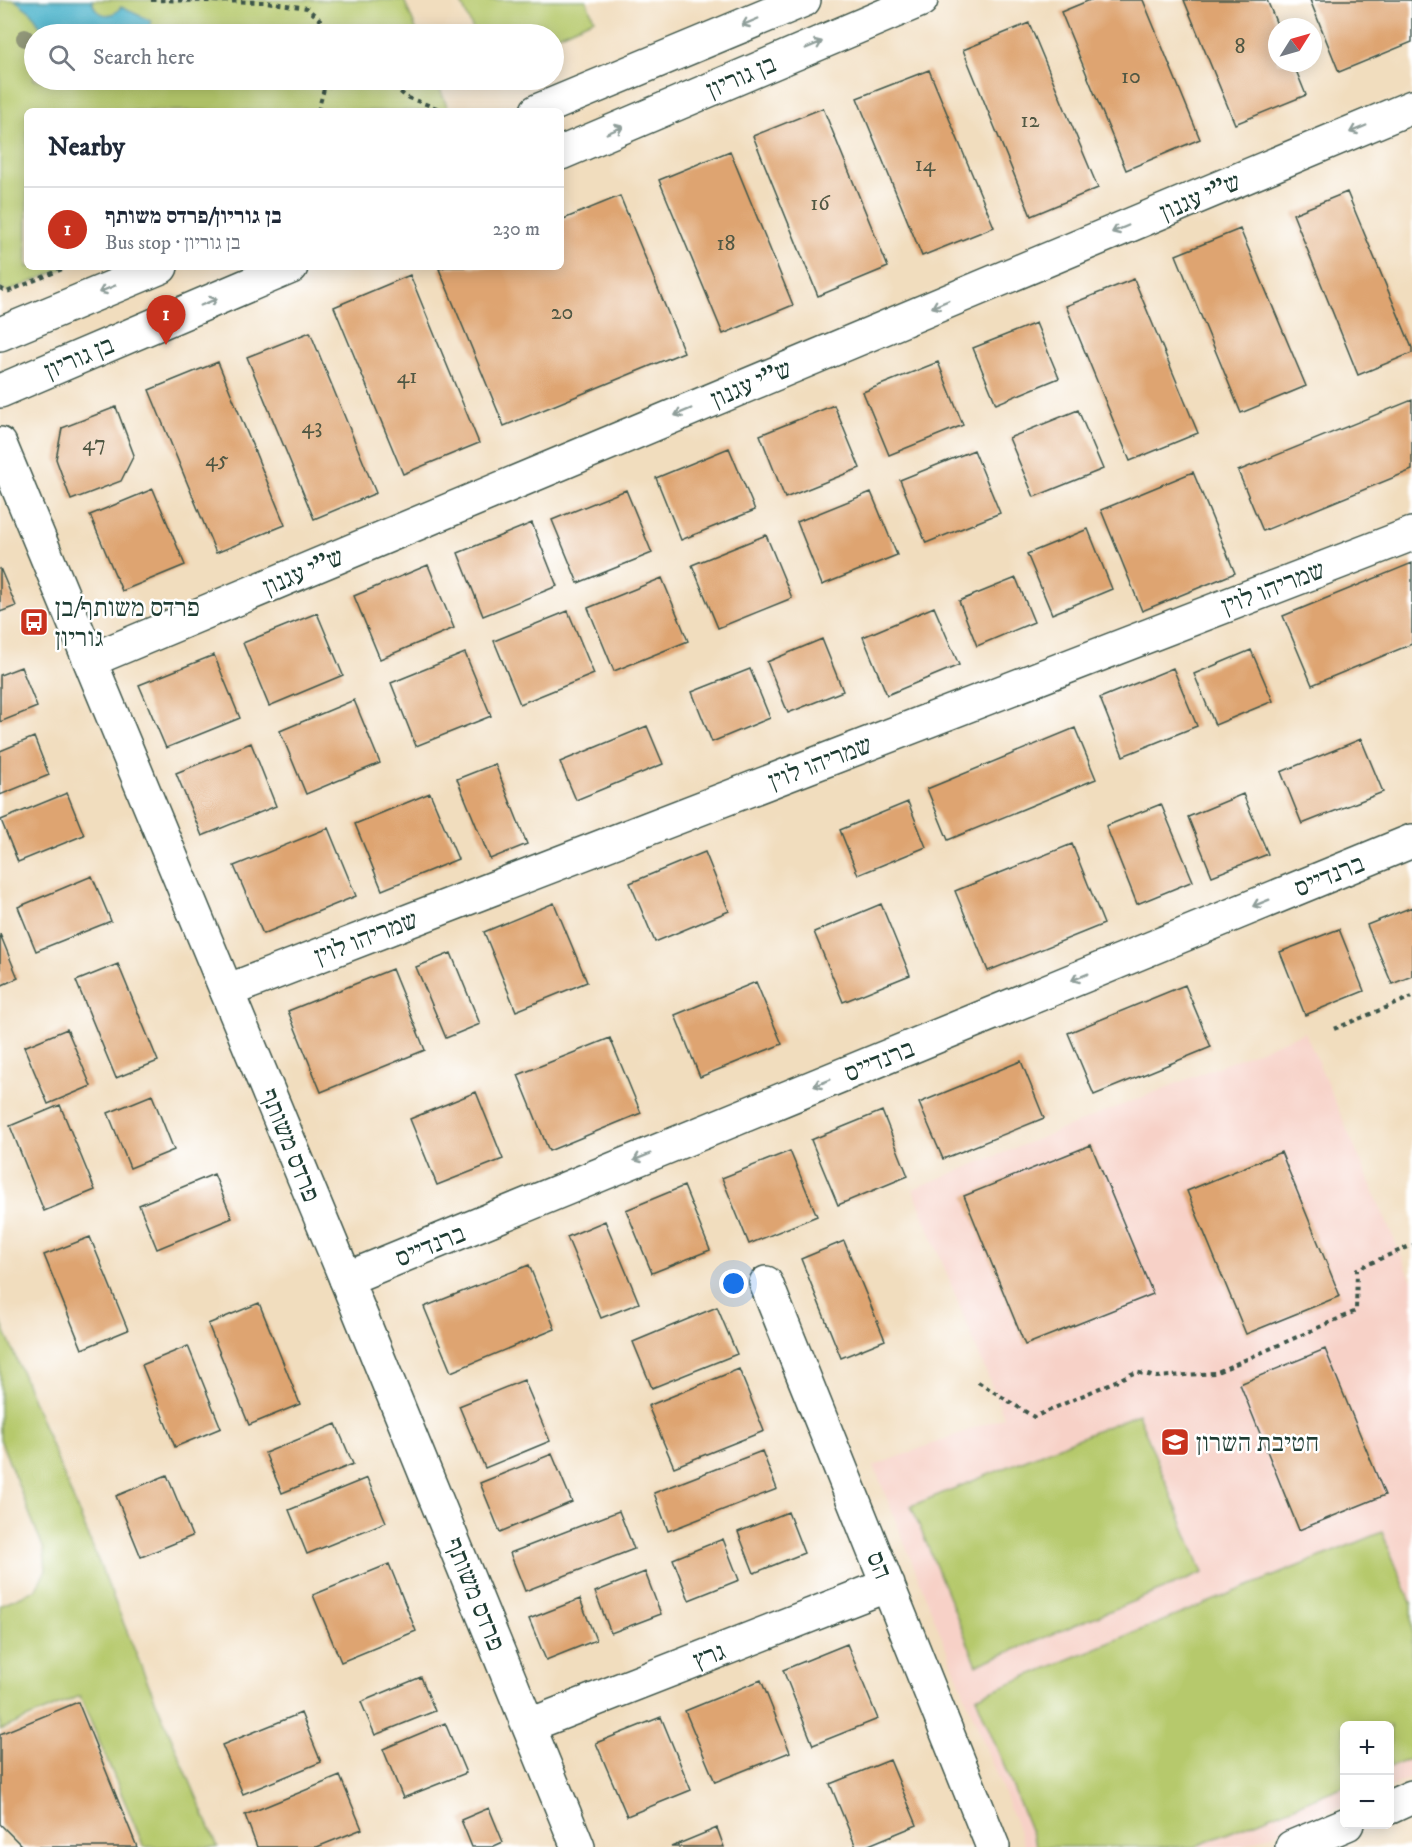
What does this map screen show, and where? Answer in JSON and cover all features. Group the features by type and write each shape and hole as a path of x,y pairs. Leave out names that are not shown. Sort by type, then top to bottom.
{"street":[{"name":"בן גוריון","path":"544,108 804,0"},
{"name":"בן גוריון","path":"564,152 921,0"},
{"name":"ש''י עגנון","path":"91,660 1412,107"},
{"name":"בן גוריון","path":"0,334 154,270"},
{"name":"בן גוריון","path":"0,391 284,270"},
{"name":"פרדס משותף","path":"0,444 530,1725 578,1847"},
{"name":"שמריהו לוין","path":"227,991 1412,534"},
{"name":"ברנדייס","path":"346,1279 1412,841"},
{"name":"הס","path":"766,1283 993,1847"},
{"name":"גרץ","path":"530,1725 888,1585"},
{"path":"1394,1805 1412,1797"},
{"path":"1292,1847 1340,1827"}],"path":[{"path":"151,0 272,2 307,8 325,24"},
{"path":"319,108 324,90"},
{"path":"398,90 406,97 437,108"},
{"path":"0,288 8,292 60,270"},
{"path":"1334,1029 1412,997"},
{"path":"978,1382 1034,1417 1136,1372 1155,1377 1215,1373 1356,1311 1357,1269 1412,1245"}],"shaded area":[{"name":"חטיבת השרון","path":"1305,1032 1412,1281 1412,1777 1394,1785 1394,1721 1340,1721 1340,1807 1241,1847 1025,1847 874,1466 1004,1417 913,1189"}],"green space":[{"path":"0,0 404,0 414,24 24,24 24,90 440,90 448,108 24,108 24,270 60,270 7,292 0,288"},
{"path":"460,0 586,0 594,19 564,32 564,24 471,24"},
{"path":"0,1319 143,1671 218,1847 144,1847 80,1696 0,1730 0,1605 35,1590 46,1570 44,1550 0,1439"},
{"path":"1138,1414 1203,1573 977,1665 911,1506"},
{"path":"1382,1532 1412,1605 1412,1758 1394,1765 1394,1721 1340,1721 1340,1788 1194,1847 1037,1847 976,1697"}],"water":[{"path":"15,0 92,0 96,10 100,13 113,14 121,7 151,21 150,24 39,24 32,13"}],"building":[{"path":"1090,0 1143,0 1200,139 1126,170 1061,12"},
{"path":"1184,0 1267,0 1274,18 1268,18 1268,72 1297,72 1306,95 1235,124"},
{"path":"1310,0 1412,0 1412,42 1339,72 1322,30 1322,18 1317,18"},
{"path":"1029,23 1098,188 1031,216 963,50"},
{"path":"929,70 994,227 922,256 857,98"},
{"path":"823,108 888,267 818,296 753,136"},
{"path":"730,151 793,305 723,334 659,180"},
{"path":"1347,192 1412,348 1412,353 1358,375 1293,214"},
{"path":"620,196 684,352 504,426 439,270 564,270 564,219"},
{"path":"1240,229 1306,386 1241,413 1176,255"},
{"path":"410,275 479,443 403,474 334,307"},
{"path":"1134,279 1198,433 1130,461 1066,306"},
{"path":"1036,323 1059,378 996,404 973,348"},
{"path":"310,332 376,493 314,519 247,357"},
{"path":"218,362 285,525 216,553 149,390"},
{"path":"938,362 963,425 889,455 863,392"},
{"path":"1412,400 1412,470 1263,531 1238,471"},
{"path":"834,405 860,468 785,498 760,435"},
{"path":"116,407 134,455 121,481 71,500 56,459 62,428"},
{"path":"1078,410 1103,469 1034,497 1009,438"},
{"path":"729,448 755,510 681,540 656,478"},
{"path":"974,450 1000,513 926,543 900,480"},
{"path":"1193,472 1235,573 1142,611 1101,510"},
{"path":"153,489 185,565 122,591 90,515"},
{"path":"626,490 652,553 578,583 552,520"},
{"path":"871,492 897,555 822,585 797,522"},
{"path":"532,523 557,586 483,616 458,553"},
{"path":"1088,529 1112,589 1052,614 1027,554"},
{"path":"766,535 792,598 718,628 692,565"},
{"path":"1412,563 1412,644 1312,685 1283,616"},
{"path":"428,565 454,628 380,659 354,596"},
{"path":"0,568 16,606 0,612"},
{"path":"662,578 688,641 614,671 588,608"},
{"path":"1016,578 1034,622 977,646 959,601"},
{"path":"934,607 959,665 887,695 863,637"},
{"path":"568,611 594,674 520,704 494,641"},
{"path":"317,613 343,675 269,706 243,643"},
{"path":"822,639 843,691 788,713 767,662"},
{"path":"1251,650 1273,701 1215,725 1194,674"},
{"path":"465,653 491,716 416,746 391,683"},
{"path":"214,655 240,718 166,748 139,685"},
{"path":"21,667 37,707 0,722 0,675"},
{"path":"1173,668 1197,726 1123,756 1100,698"},
{"path":"750,669 770,718 712,742 692,692"},
{"path":"354,700 380,763 306,794 280,731"},
{"path":"647,726 663,764 576,800 560,762"},
{"path":"1075,728 1096,779 948,840 927,789"},
{"path":"34,737 49,775 0,795 0,751"},
{"path":"1361,739 1383,792 1302,824 1281,772"},
{"path":"251,743 276,806 202,836 176,773"},
{"path":"495,764 527,844 490,859 457,779"},
{"path":"67,793 84,835 18,862 1,820"},
{"path":"430,793 458,859 382,890 355,824"},
{"path":"1243,794 1268,854 1212,876 1188,817"},
{"path":"908,802 926,847 858,875 840,830"},
{"path":"1161,804 1193,881 1137,904 1106,826"},
{"path":"328,828 356,896 263,934 234,866"},
{"path":"1072,844 1104,924 988,971 955,891"},
{"path":"705,852 729,911 655,942 630,883"},
{"path":"92,876 111,921 36,951 18,907"},
{"path":"554,903 587,982 516,1011 484,932"},
{"path":"881,904 910,975 843,1002 814,932"},
{"path":"1412,907 1412,976 1392,984 1367,925"},
{"path":"1339,929 1364,991 1305,1015 1280,952"},
{"path":"0,934 18,978 0,986"},
{"path":"451,953 480,1024 446,1038 416,967"},
{"path":"118,964 158,1061 116,1078 76,981"},
{"path":"392,969 425,1050 321,1092 288,1011"},
{"path":"756,982 782,1044 700,1077 675,1015"},
{"path":"1185,985 1211,1047 1094,1095 1068,1033"},
{"path":"67,1029 91,1086 48,1104 24,1047"},
{"path":"610,1038 641,1113 549,1151 518,1075"},
{"path":"1021,1061 1044,1118 943,1159 919,1103"},
{"path":"476,1092 503,1159 437,1185 410,1119"},
{"path":"152,1095 174,1150 130,1168 108,1113"},
{"path":"60,1105 95,1190 44,1211 10,1126"},
{"path":"882,1111 908,1176 838,1205 811,1140"},
{"path":"1091,1145 1153,1294 1025,1345 964,1196"},
{"path":"790,1151 817,1216 749,1244 722,1178"},
{"path":"1281,1152 1340,1296 1246,1334 1187,1191"},
{"path":"214,1174 232,1218 157,1249 139,1205"},
{"path":"684,1186 710,1250 652,1273 626,1210"},
{"path":"605,1221 639,1303 601,1318 567,1237"},
{"path":"90,1237 128,1330 82,1349 44,1255"},
{"path":"844,1241 885,1340 841,1358 801,1259"},
{"path":"529,1265 555,1329 451,1372 424,1307"},
{"path":"259,1303 300,1404 249,1425 208,1324"},
{"path":"717,1307 737,1354 652,1388 633,1342"},
{"path":"188,1346 221,1428 175,1447 142,1365"},
{"path":"1325,1349 1385,1495 1299,1530 1240,1384"},
{"path":"739,1369 764,1431 674,1467 648,1406"},
{"path":"524,1380 550,1441 485,1468 459,1406"},
{"path":"336,1424 353,1464 282,1493 265,1453"},
{"path":"762,1451 777,1489 668,1531 654,1493"},
{"path":"552,1454 572,1502 500,1532 480,1483"},
{"path":"167,1475 192,1536 141,1557 116,1496"},
{"path":"367,1478 386,1522 307,1554 289,1510"},
{"path":"619,1511 634,1549 525,1591 510,1553"},
{"path":"788,1512 804,1553 754,1573 738,1532"},
{"path":"723,1539 739,1580 689,1600 673,1559"},
{"path":"389,1564 416,1631 341,1662 313,1595"},
{"path":"645,1572 661,1614 611,1633 595,1592"},
{"path":"580,1599 596,1640 546,1660 529,1619"},
{"path":"847,1644 878,1719 813,1745 783,1670"},
{"path":"421,1677 435,1711 375,1735 361,1702"},
{"path":"761,1680 790,1752 715,1782 685,1711"},
{"path":"78,1702 137,1847 23,1847 0,1824 0,1734"},
{"path":"301,1713 321,1762 243,1794 222,1745"},
{"path":"661,1717 691,1790 627,1816 596,1743"},
{"path":"445,1723 466,1773 403,1798 383,1749"},
{"path":"890,1760 917,1825 864,1847 856,1847 830,1784"},
{"path":"340,1776 362,1829 317,1847 257,1847 245,1815"},
{"path":"489,1808 503,1842 492,1847 472,1847 461,1820"},
{"path":"717,1828 724,1847 671,1847"}],"place":[{"name":"בן גוריון/פרדס משותף","path":"166,345"},
{"name":"פרדס משותף/בן גוריון","path":"34,622"},
{"name":"חטיבת השרון","path":"1175,1442"}]}
